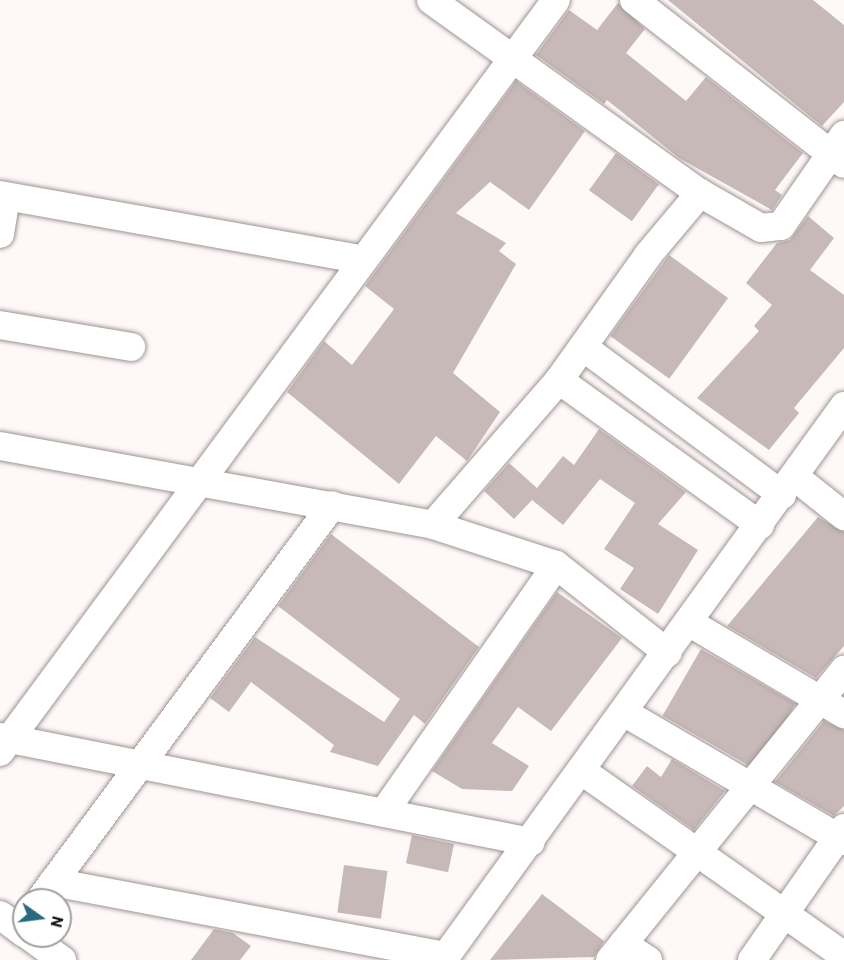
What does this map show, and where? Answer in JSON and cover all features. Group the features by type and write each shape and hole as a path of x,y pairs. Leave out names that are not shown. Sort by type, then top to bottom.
{"street":[{"path":"431,0 514,57 700,193 752,225 781,226 839,150 634,0"},
{"path":"531,842 141,763 3,742 205,480 361,259 556,0"},
{"path":"433,525 560,380 583,346 700,193"},
{"path":"0,234 3,196 361,259"},
{"path":"0,325 131,347"},
{"path":"583,346 788,486 844,516"},
{"path":"560,380 760,525"},
{"path":"72,895 445,958 690,623 844,406"},
{"path":"0,446 205,480 433,525 556,565 668,653"},
{"path":"49,888 332,505"},
{"path":"384,812 556,565"},
{"path":"690,623 844,714"},
{"path":"648,960 617,952 844,670"},
{"path":"625,712 747,788 842,835 752,960"},
{"path":"582,771 844,956"},
{"path":"46,948 62,960"}],"building":[{"path":"668,0 813,0 844,25 844,102 822,126"},
{"path":"618,3 645,29 626,53 686,101 706,77 803,153 775,190 782,195 772,210 679,158 607,100 604,104 536,55 569,10 597,30"},
{"path":"516,81 585,131 529,210 490,182 456,213 506,243 499,251 516,264 453,373 500,412 467,461 436,436 399,484 287,392 324,341 352,365 394,309 365,286"},
{"path":"616,153 659,184 632,221 589,190"},
{"path":"808,216 834,238 810,270 844,295 844,348 794,408 799,413 769,450 697,398 759,331 754,326 772,305 746,283 777,243 790,240"},
{"path":"669,255 728,298 669,379 610,336"},
{"path":"599,429 686,492 658,524 698,550 658,614 620,589 634,568 604,549 635,503 600,479 563,525 532,500 514,519 484,491 509,463 537,488 563,456 574,465"},
{"path":"818,517 844,532 844,646 816,678 727,626"},
{"path":"331,534 479,647 425,724 414,715 378,766 330,752 334,745 251,682 229,712 210,698 255,637 384,722 400,699 278,606"},
{"path":"557,592 622,638 551,731 518,707 492,743 529,766 512,791 462,789 432,771"},
{"path":"701,649 795,704 757,770 662,716"},
{"path":"824,721 844,730 844,806 834,816 775,782"},
{"path":"672,759 725,791 694,830 632,786 647,766 661,777"},
{"path":"412,835 454,844 448,872 406,863"},
{"path":"344,865 388,871 381,919 337,913"},
{"path":"542,894 604,941 594,957 490,960"},
{"path":"214,929 233,933 251,946 240,960 191,960"}]}
